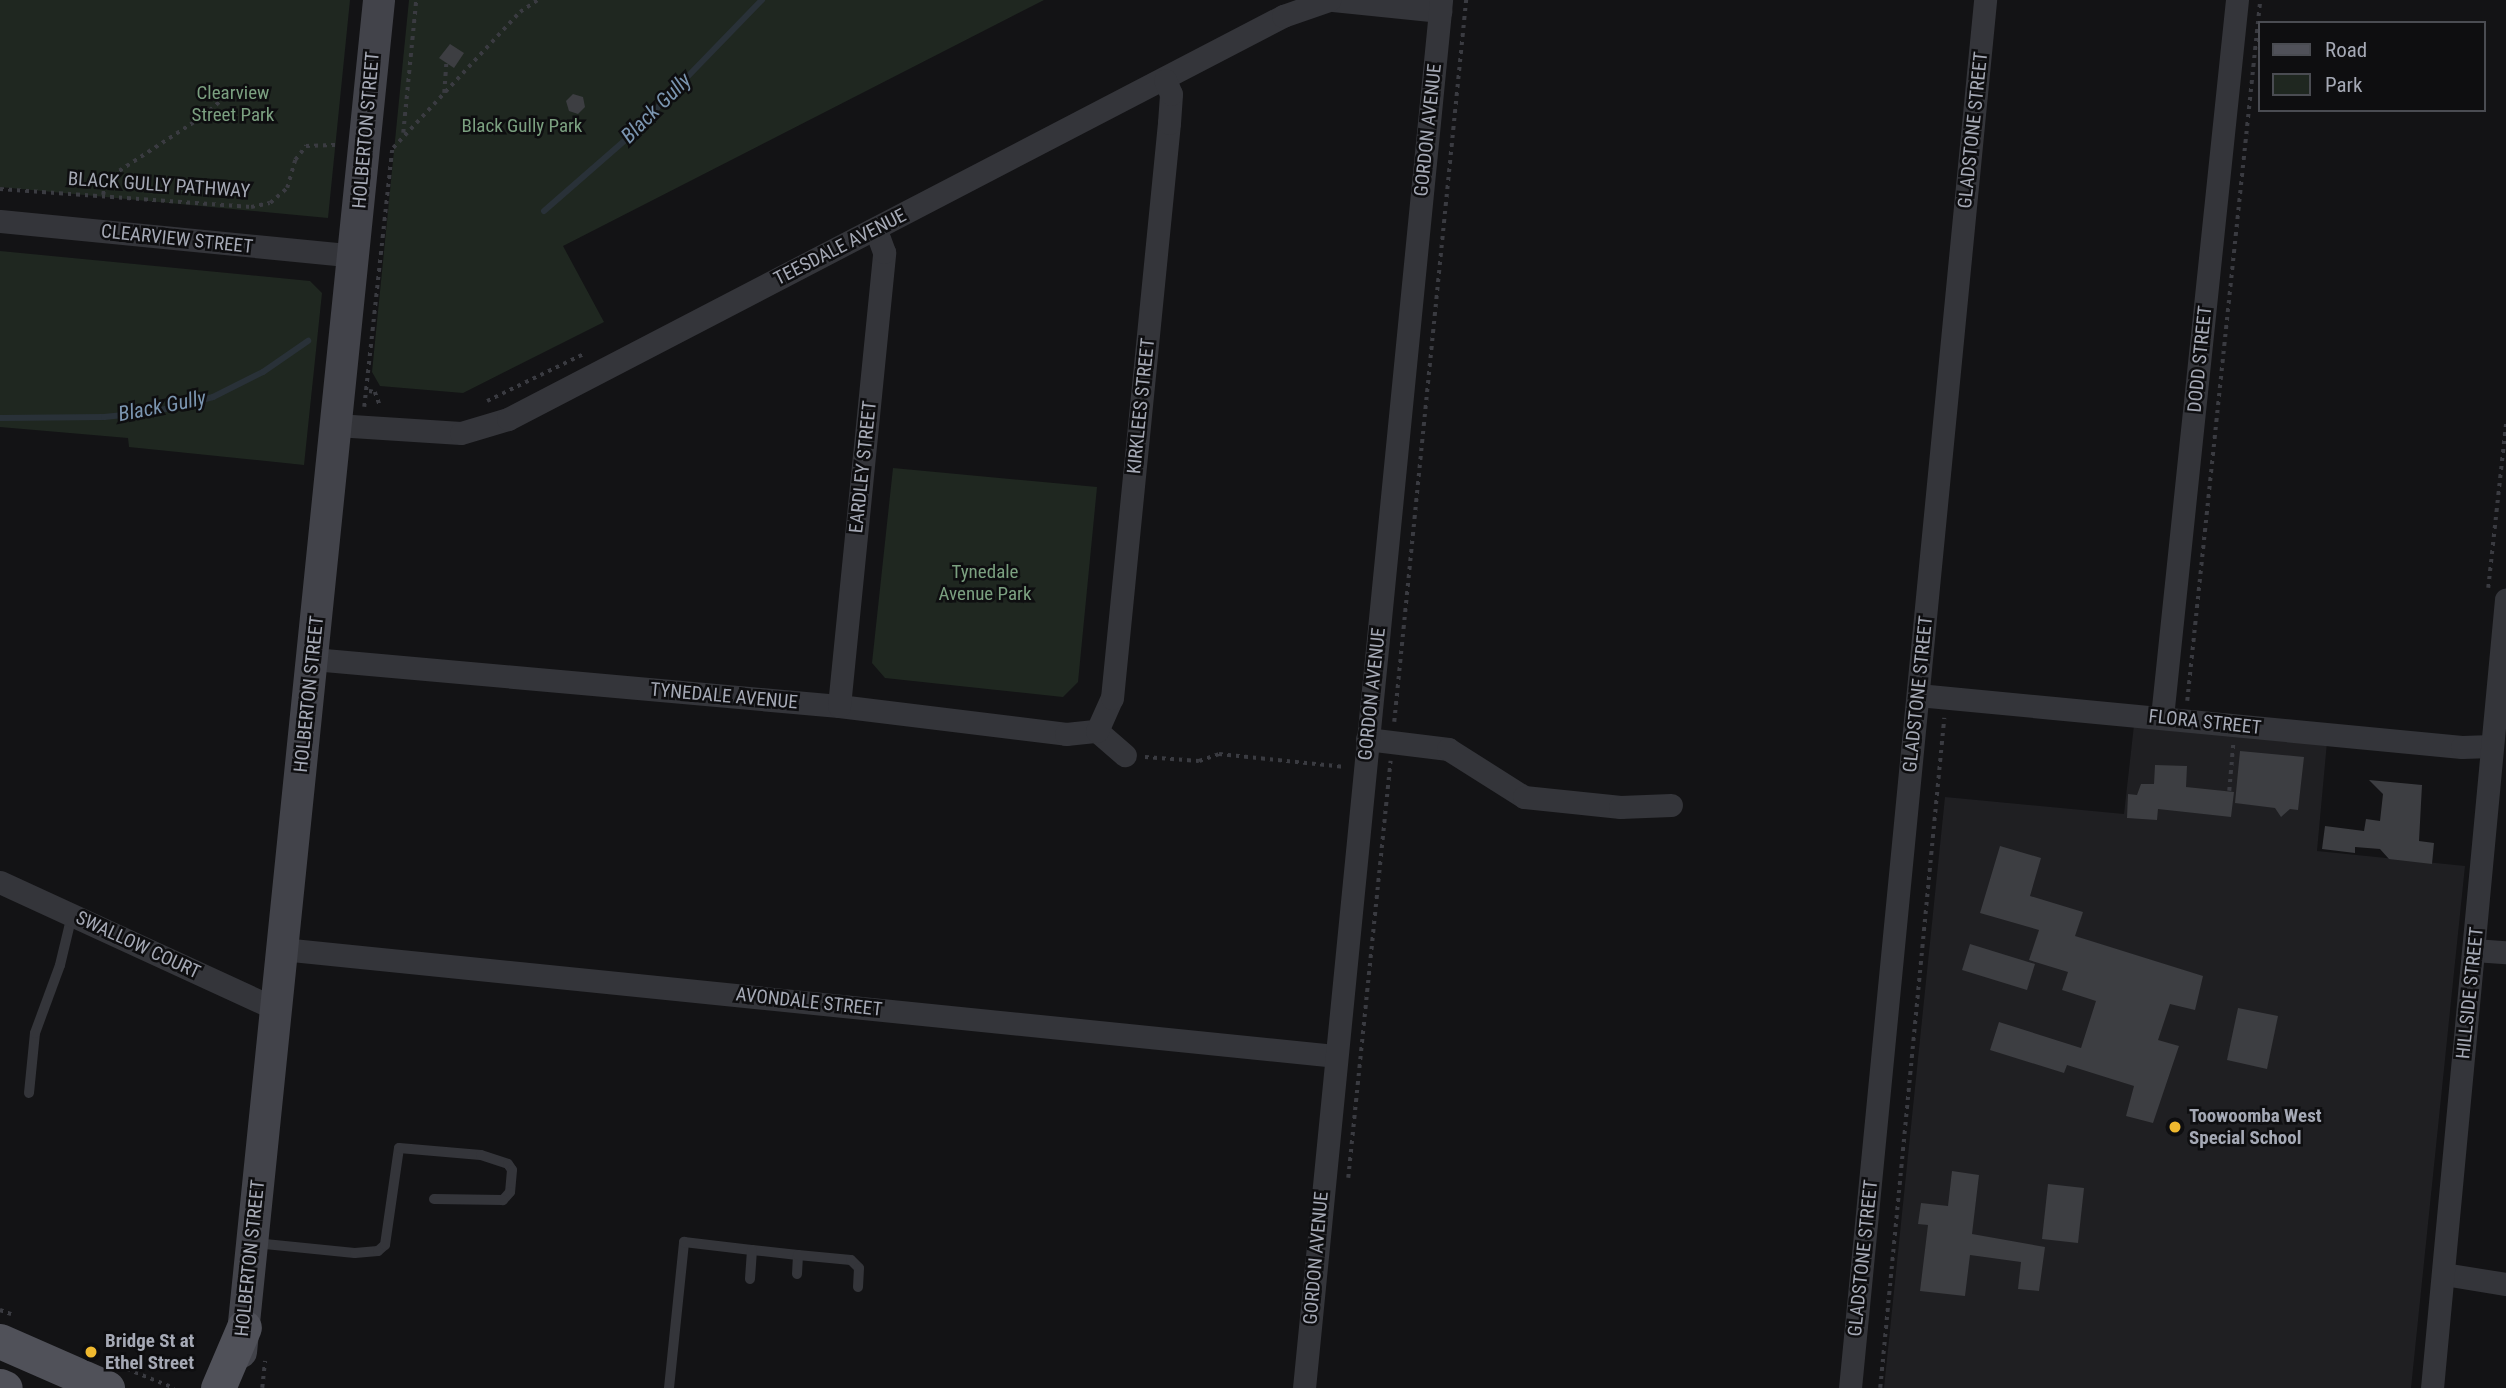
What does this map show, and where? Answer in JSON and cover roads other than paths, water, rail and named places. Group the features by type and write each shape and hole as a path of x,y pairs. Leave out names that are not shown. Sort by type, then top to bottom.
{"main road":[{"name":"HOLBERTON STREET","path":"236,1388 379,0"},
{"path":"218,1388 244,1327"},
{"path":"0,1341 107,1388"}],"street":[{"name":"TEESDALE AVENUE","path":"336,425 461,433 508,419 1166,80 1283,16 1331,0 1441,6"},
{"name":"GLADSTONE STREET","path":"1850,1388 1985,0"},
{"name":"DODD STREET","path":"2173,718 2237,0"},
{"name":"GORDON AVENUE","path":"1304,1388 1441,6"},
{"name":"KIRKLEES STREET","path":"1097,731 1112,698 1169,123 1171,94 1166,80"},
{"name":"CLEARVIEW STREET","path":"0,221 354,256"},
{"name":"EARDLEY STREET","path":"839,706 884,263 884,252 876,230"},
{"name":"HILLSIDE STREET","path":"2431,1388 2444,1274 2492,746 2497,596"},
{"name":"TYNEDALE AVENUE","path":"313,659 839,706 1066,734 1097,731"},
{"name":"FLORA STREET","path":"1918,695 2492,746"},
{"path":"1097,731 1125,755"},
{"path":"1367,738 1448,749 1524,797 1620,807 1671,805"},
{"name":"SWALLOW COURT","path":"0,882 276,1009"},
{"name":"AVONDALE STREET","path":"282,948 1335,1056"},
{"path":"2474,950 2506,953"},
{"path":"2444,1274 2506,1284"}],"lane":[{"path":"29,1093 35,1033 60,965 72,915"},
{"path":"252,1243 355,1253 378,1251 385,1245 400,1148 481,1155 508,1164 512,1170 510,1192 503,1200 481,1203 434,1199"},
{"path":"669,1388 684,1242 851,1260 859,1268 858,1287"},
{"path":"750,1279 752,1250"},
{"path":"797,1275 798,1255"}],"waterway":[{"name":"Black Gully","path":"544,211 630,136 762,0"},
{"name":"Black Gully","path":"0,418 104,417 153,412 213,397 263,372 308,341"}],"place":[{"name":"Toowoomba West Special School","path":"2175,1127"},
{"name":"Bridge St at Ethel Street","path":"91,1352"}],"park label":[{"name":"Clearview Street Park","path":"233,104"},
{"name":"Black Gully Park","path":"522,126"},
{"name":"Tynedale Avenue Park","path":"985,583"}]}
